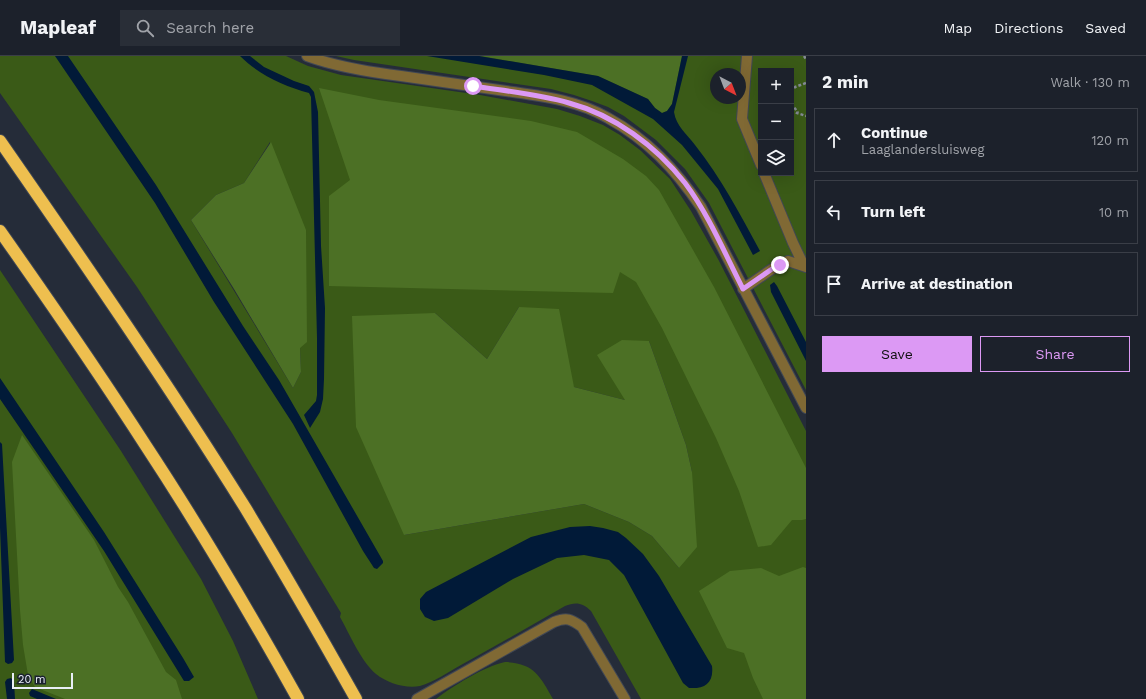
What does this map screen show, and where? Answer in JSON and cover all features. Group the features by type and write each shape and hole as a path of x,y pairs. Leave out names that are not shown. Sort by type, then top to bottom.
{"highway":[{"path":"0,141 109,299 190,421 253,522 356,699"},
{"path":"0,231 146,446 252,618 298,699"}],"street":[{"path":"307,56 327,63 361,71 539,96 569,102 607,117 631,133 652,149 668,164 685,183 701,207 806,408"},
{"path":"748,56 742,119 758,158"},
{"path":"765,176 793,243 805,267"},
{"path":"743,289 772,269 788,261 805,267"},
{"path":"417,699 521,640 554,622 563,619 574,621 582,627 625,699"}],"path":[{"path":"794,88 806,83"},
{"path":"794,107 799,113"},
{"path":"794,112 806,116"}],"green space":[{"path":"0,56 286,56 308,66 341,75 480,95 557,109 603,125 620,135 640,150 670,179 691,211 718,259 806,431 806,699 641,699 591,611 581,604 565,606 441,677 420,686 409,687 391,683 376,674 365,662 340,617 341,613 232,433 137,287 0,93","holes":["270,142 300,348 301,372 293,388 191,220 216,195 244,183","519,307 574,387 625,400 649,341 686,445 692,472 679,568 652,536 629,522 584,504 404,535 435,313 487,359"]},
{"path":"336,56 806,56 806,390 709,203 685,169 656,140 624,116 608,107 592,101 551,89 354,60"},
{"path":"480,56 682,56 672,104 667,111 662,113 655,108 648,99 598,76"},
{"path":"319,88 379,100 531,121 577,132 623,159 646,176 659,190 714,287 806,468 806,519 792,520 771,545 758,547 739,491 716,438 662,328 636,282 620,272 613,293 329,286 329,196 350,180"},
{"path":"271,142 306,230 307,342 300,348 301,372 293,388 191,220 216,195 244,183"},
{"path":"0,270 121,451 201,579 233,641 258,699 0,699"},
{"path":"519,307 559,309 574,387 625,400 597,355 622,340 649,341 686,445 692,472 697,547 679,568 652,536 629,522 584,504 404,535 356,427 352,316 435,313 487,359"},
{"path":"22,435 94,540 118,587 128,602 166,672 176,680 182,699 65,699 35,687 28,675 23,645 12,462"},
{"path":"803,567 806,568 806,699 763,699 753,678 744,653 727,648 699,591 730,571 761,568 779,576"},
{"path":"505,662 515,663 530,668 540,677 553,699 436,699 451,688 479,672"}],"water":[{"path":"55,56 68,56 156,185 243,326 279,380 383,561 377,569 374,568 363,551 293,424 214,302 155,203"},
{"path":"240,56 250,56 264,67 294,81 309,86 314,92 318,112 321,246 325,308 324,379 323,399 320,412 310,428 304,415 316,401 317,395 311,97 309,93 272,79 255,69"},
{"path":"427,56 479,56 598,76 648,99 655,108 662,113 667,111 672,104 682,56 688,56 674,112 675,117 679,126 692,141 722,183 760,251 753,255 718,189 682,145 653,119 592,85 544,75"},
{"path":"774,282 806,342 806,361 771,292 770,285"},
{"path":"0,378 104,532 183,658 194,677 189,681 184,681 104,551 0,399"},
{"path":"0,442 2,444 14,660 12,663 8,664 5,662 0,527"},
{"path":"590,526 618,532 643,554 659,576 712,666 712,677 707,684 700,687 689,688 683,683 624,575 609,560 584,555 557,558 513,579 448,618 434,621 425,617 420,609 420,599 426,592 531,537 570,527"},
{"path":"11,678 14,682 15,699 7,699 5,682 7,679"},
{"path":"32,689 56,699 37,699 30,696 29,693"}],"route":[{"path":"473,86 569,102 607,117 652,149 685,183 701,207 743,289 780,265"}]}
